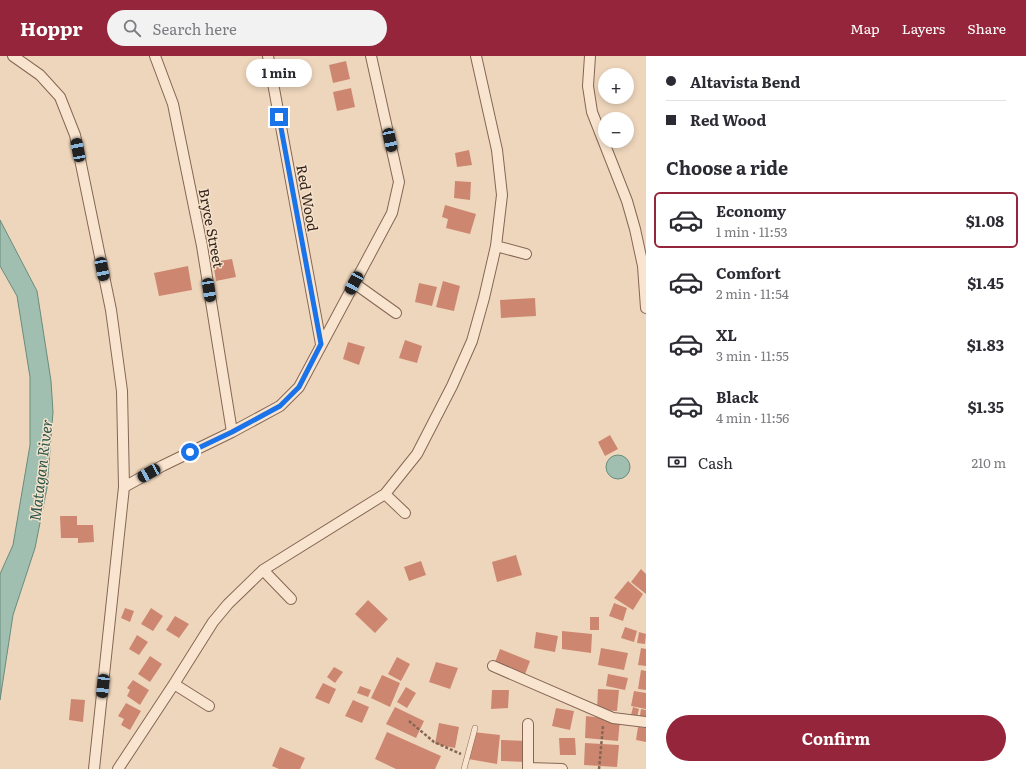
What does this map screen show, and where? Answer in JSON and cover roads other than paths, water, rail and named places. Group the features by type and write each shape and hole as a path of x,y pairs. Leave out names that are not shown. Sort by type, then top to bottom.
{"street":[{"path":"13,56 40,74 60,97 75,135 111,310 122,391 124,487 94,769"},
{"name":"Bryce Street","path":"155,56 173,104 202,246 232,432"},
{"name":"Red Wood","path":"268,56 321,344"},
{"path":"124,487 280,406 299,387 392,213 399,182 371,56"},
{"path":"118,769 213,622 228,604 263,570 385,494 417,454 455,380 472,341 484,298 496,246 502,195 498,150 476,56"},
{"path":"590,56 588,86 592,112 627,201 635,229 644,266 646,308"},
{"path":"496,246 526,254"},
{"path":"354,283 396,313"},
{"path":"385,494 405,513"},
{"path":"263,570 291,599"},
{"path":"493,666 613,718 646,722"},
{"path":"174,684 209,706"},
{"path":"528,724 528,768 562,769"}],"lane":[{"path":"464,769 475,728"}],"water":[{"name":"Matagan River","path":"0,220 37,291 51,381 53,412 47,488 35,548 13,615 0,700 0,574 13,545 30,445 30,377 17,296 0,266"},
{"path":"618,455 626,459 630,467 626,475 618,479 610,475 606,467 610,459"}]}
